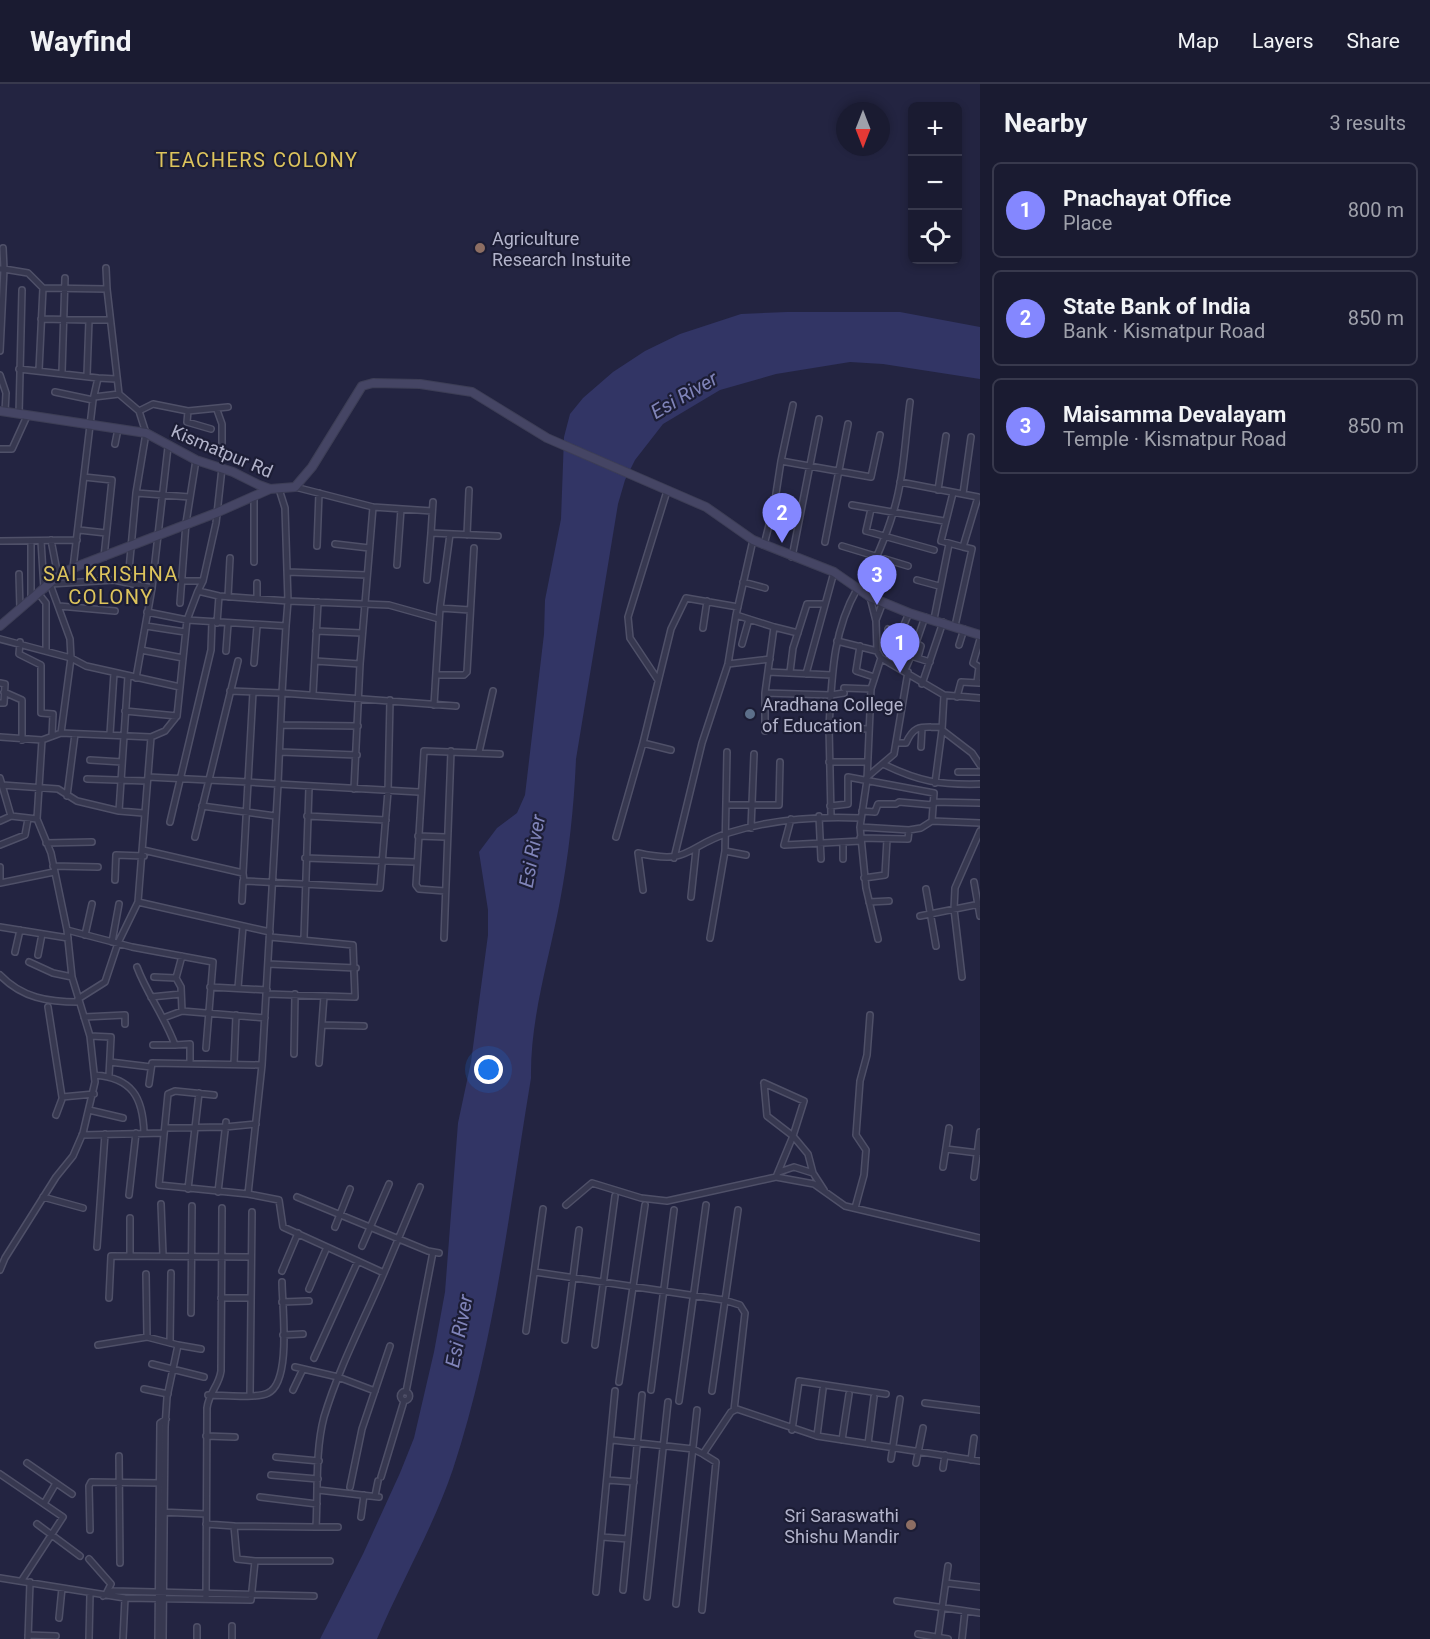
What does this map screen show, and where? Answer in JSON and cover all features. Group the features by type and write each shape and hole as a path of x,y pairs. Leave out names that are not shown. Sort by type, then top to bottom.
{"street":[{"path":"0,351 3,248"},
{"path":"106,268 119,394 139,411 146,433 136,493 128,581"},
{"path":"2,269 28,273 43,288 107,289"},
{"path":"62,372 65,278"},
{"path":"39,370 43,288"},
{"path":"0,449 12,449 23,415 19,369 22,290"},
{"path":"41,319 110,320"},
{"path":"87,375 89,320"},
{"path":"19,369 117,379"},
{"path":"0,375 6,393 2,411"},
{"path":"74,568 89,425 98,378"},
{"path":"432,511 373,507 295,487 312,466 357,392 373,382 420,384 472,392 547,438 705,507 753,540 834,572 870,597 909,613 964,629 980,637 973,663 980,667 979,682 960,682 957,697"},
{"path":"55,392 94,399 119,394"},
{"path":"831,816 829,727 837,640 844,611 859,590 877,557 893,513 900,482 909,402"},
{"path":"139,411 153,404 188,411 218,410 228,407"},
{"path":"775,500 793,405"},
{"path":"218,410 222,424 222,443"},
{"name":"Kismatpur Rd","path":"2,411 146,433 168,447 196,460 222,468 270,489 295,487"},
{"path":"188,411 187,422 211,429"},
{"path":"792,557 819,419"},
{"path":"825,542 848,424"},
{"path":"115,444 118,429"},
{"path":"782,461 871,477 880,435"},
{"path":"938,490 946,436"},
{"path":"963,494 971,437"},
{"path":"136,678 152,588 168,447"},
{"path":"180,603 186,523 196,460"},
{"path":"0,737 42,740 61,733 151,737 165,731 177,716 187,620 203,581 215,532 222,468"},
{"path":"84,477 112,480 104,557"},
{"path":"900,482 979,497 963,547"},
{"path":"0,626 58,576 270,489"},
{"path":"248,1194 262,1065 267,992 271,883 288,601 285,508 279,489"},
{"path":"467,535 469,490"},
{"path":"658,680 630,638 628,617 667,491"},
{"path":"136,493 190,497"},
{"path":"317,546 319,493"},
{"path":"953,493 944,521 941,541 972,549 955,626"},
{"path":"254,496 254,562"},
{"path":"427,580 433,502"},
{"path":"852,505 944,521"},
{"path":"354,789 362,633 373,507"},
{"path":"397,565 401,509"},
{"path":"871,509 866,531 934,550"},
{"path":"764,544 770,521 790,523"},
{"path":"79,530 106,532"},
{"path":"431,533 498,536"},
{"path":"434,705 440,608 450,534"},
{"path":"51,540 58,576"},
{"path":"0,541 77,540"},
{"path":"674,858 702,743 728,664 736,615 753,540"},
{"path":"31,541 31,600"},
{"path":"41,541 46,603 46,650"},
{"path":"335,544 369,548"},
{"path":"918,657 921,646 916,643 930,618 949,544"},
{"path":"842,546 908,566"},
{"path":"437,675 466,674 474,548"},
{"path":"228,597 230,558"},
{"path":"288,572 367,575"},
{"path":"806,674 834,572"},
{"path":"20,574 20,609"},
{"path":"182,580 203,581"},
{"path":"917,580 939,586"},
{"path":"44,589 128,581 152,588"},
{"path":"743,582 765,588"},
{"path":"257,583 257,599"},
{"path":"44,589 59,606 70,639 71,658 61,733"},
{"path":"198,591 228,597 389,605 439,619"},
{"path":"170,822 211,650 219,596"},
{"path":"870,597 876,621 877,651 881,658 944,695 980,698"},
{"path":"616,837 643,743 671,629 686,598 738,607"},
{"path":"703,627 707,601"},
{"path":"313,693 318,602"},
{"path":"876,621 882,602"},
{"path":"790,672 807,604 824,604"},
{"path":"59,606 115,611"},
{"path":"440,608 470,610"},
{"path":"147,612 214,623 286,626"},
{"path":"888,629 900,634 909,613"},
{"path":"736,615 798,633"},
{"path":"742,644 749,619"},
{"path":"922,684 943,622"},
{"path":"226,651 228,624"},
{"path":"146,626 185,632"},
{"path":"254,663 257,626"},
{"path":"765,731 765,693 774,627"},
{"path":"959,645 964,629"},
{"path":"316,631 362,633"},
{"path":"0,639 46,650 71,658 86,666 180,687"},
{"path":"837,640 877,651"},
{"path":"20,642 19,654 41,665 41,713 53,714 52,736"},
{"path":"860,646 856,671 874,677"},
{"path":"141,650 183,658"},
{"path":"867,779 894,754 906,671 911,656 930,662"},
{"path":"878,939 864,878 860,827 867,779 867,729 871,689 881,658"},
{"path":"728,664 770,659"},
{"path":"195,837 238,661"},
{"path":"315,661 360,664"},
{"path":"768,672 832,675"},
{"path":"110,734 114,673"},
{"path":"119,811 128,676"},
{"path":"0,683 5,684 4,703 0,703"},
{"path":"765,693 831,695 844,690 871,689"},
{"path":"231,691 313,693 456,706"},
{"path":"479,752 493,691"},
{"path":"4,692 22,700 22,740"},
{"path":"242,901 253,692"},
{"path":"935,783 944,695"},
{"path":"243,881 379,888 388,791 390,700"},
{"path":"125,711 177,716"},
{"path":"281,725 358,726"},
{"path":"829,727 867,729"},
{"path":"896,743 906,743 910,732 922,728 942,728 972,753 980,765"},
{"path":"921,747 922,728"},
{"path":"67,796 75,734"},
{"path":"115,942 138,902 143,853 143,813 151,737"},
{"path":"0,1270 43,1197 73,1156 94,1094 95,1075 90,1036 72,977 67,930 54,869 37,819 42,740"},
{"path":"643,743 671,750"},
{"path":"445,891 417,888 419,792 424,751 500,754"},
{"path":"444,938 451,751"},
{"path":"280,752 357,755"},
{"path":"710,938 725,851 727,752"},
{"path":"972,753 980,752"},
{"path":"751,828 754,754"},
{"path":"90,759 122,762"},
{"path":"778,812 780,762"},
{"path":"829,762 867,762"},
{"path":"883,764 935,783 980,784"},
{"path":"958,772 980,772"},
{"path":"830,806 848,804 848,777 867,779 934,793 932,821"},
{"path":"0,778 11,816"},
{"path":"87,779 181,778 419,792"},
{"path":"925,792 927,781"},
{"path":"2,785 58,789 67,796 119,811 143,813"},
{"path":"304,938 309,787"},
{"path":"862,811 875,812 878,804 899,802 980,803"},
{"path":"727,805 779,805"},
{"path":"202,806 247,814 275,816"},
{"path":"0,821 11,816 37,819"},
{"path":"307,816 386,820"},
{"path":"643,890 638,853 674,858 696,850 726,834 791,819 819,816 861,818"},
{"path":"819,816 820,860"},
{"path":"0,844 25,835 28,819"},
{"path":"791,819 784,845 908,839 909,830"},
{"path":"860,827 909,830 921,828 932,821 980,823"},
{"path":"962,977 960,941 954,909 955,888 980,831"},
{"path":"418,836 446,837"},
{"path":"864,878 885,875 887,839"},
{"path":"46,843 92,842"},
{"path":"843,842 843,859"},
{"path":"691,897 696,850"},
{"path":"725,851 746,855"},
{"path":"115,880 116,855 143,853 243,873"},
{"path":"305,858 416,862"},
{"path":"0,867 0,882 54,869 98,867"},
{"path":"974,882 980,916"},
{"path":"926,889 936,946"},
{"path":"869,902 889,901"},
{"path":"138,902 270,934 353,945 356,968 355,997 210,987"},
{"path":"85,935 92,904"},
{"path":"0,975 13,988 45,1001 78,1000 105,982 115,942 119,904"},
{"path":"920,916 979,904"},
{"path":"238,988 243,926"},
{"path":"0,927 68,938"},
{"path":"15,952 20,930"},
{"path":"67,930 213,962 207,1012 206,1048"},
{"path":"38,956 42,934"},
{"path":"176,978 182,956"},
{"path":"28,962 53,973 72,977"},
{"path":"268,964 356,968"},
{"path":"137,967 174,1045"},
{"path":"154,977 176,978 180,983 182,1011"},
{"path":"151,997 182,994"},
{"path":"294,1053 295,994"},
{"path":"319,1062 324,996"},
{"path":"48,1007 63,1099 56,1115"},
{"path":"163,1018 182,1011 265,1018"},
{"path":"84,1017 125,1015 125,1023"},
{"path":"234,1064 236,1015"},
{"path":"855,1208 864,1175 866,1150 856,1135 860,1081 867,1055 870,1015"},
{"path":"323,1025 364,1026"},
{"path":"90,1036 111,1037 109,1076"},
{"path":"153,1045 190,1044 190,1063"},
{"path":"110,1062 151,1067"},
{"path":"149,1084 152,1063 262,1065"},
{"path":"95,1075 118,1079 139,1097 144,1133"},
{"path":"778,1174 793,1136 804,1101 764,1083 767,1116 793,1136 808,1154 813,1173 837,1202 980,1238"},
{"path":"214,1095 170,1091 158,1183 161,1186 248,1194 279,1200 281,1224 384,1273"},
{"path":"188,1189 199,1093"},
{"path":"63,1099 94,1094"},
{"path":"90,1110 123,1119"},
{"path":"82,1135 144,1133 256,1124"},
{"path":"218,1191 226,1125"},
{"path":"943,1167 949,1128"},
{"path":"974,1177 980,1132"},
{"path":"129,1196 136,1133"},
{"path":"97,1247 105,1134"},
{"path":"946,1149 979,1153"},
{"path":"566,1205 592,1183 641,1198 667,1201 778,1174 794,1167 813,1173"},
{"path":"778,1174 825,1190"},
{"path":"362,1246 389,1184"},
{"path":"316,1527 319,1461 324,1418 338,1377 420,1187"},
{"path":"335,1227 350,1189"},
{"path":"595,1345 615,1196"},
{"path":"43,1197 83,1208"},
{"path":"297,1197 399,1240 436,1252 406,1392 400,1396 404,1401 379,1479 377,1497 318,1490"},
{"path":"161,1204 163,1255"},
{"path":"620,1382 645,1205"},
{"path":"679,1401 706,1205"},
{"path":"191,1313 192,1206"},
{"path":"206,1596 206,1436 208,1395 220,1377 222,1208"},
{"path":"526,1330 543,1209"},
{"path":"651,1390 674,1210"},
{"path":"712,1391 738,1210"},
{"path":"250,1395 252,1212"},
{"path":"130,1218 130,1255"},
{"path":"564,1340 579,1230"},
{"path":"282,1271 298,1233"},
{"path":"309,1289 327,1247"},
{"path":"109,1298 110,1256 251,1257"},
{"path":"314,1359 358,1261"},
{"path":"535,1272 725,1300 740,1305 745,1313 734,1410 703,1454"},
{"path":"170,1343 171,1273"},
{"path":"146,1274 147,1337"},
{"path":"208,1395 269,1393 279,1381 282,1369 282,1282"},
{"path":"221,1298 251,1298"},
{"path":"282,1302 309,1301"},
{"path":"283,1335 303,1334"},
{"path":"98,1345 147,1337 201,1349"},
{"path":"163,1639 161,1483 168,1394 178,1345"},
{"path":"350,1486 362,1429 390,1346"},
{"path":"152,1364 204,1377"},
{"path":"295,1367 338,1377 375,1391"},
{"path":"293,1390 303,1369"},
{"path":"792,1430 799,1381 886,1394"},
{"path":"144,1389 168,1394"},
{"path":"817,1436 823,1389"},
{"path":"596,1592 615,1391"},
{"path":"842,1440 849,1394"},
{"path":"623,1590 642,1395"},
{"path":"868,1444 874,1397"},
{"path":"891,1459 900,1399"},
{"path":"647,1597 668,1402"},
{"path":"925,1402 980,1410"},
{"path":"676,1604 697,1410"},
{"path":"734,1410 817,1436 980,1461"},
{"path":"916,1463 923,1428"},
{"path":"206,1436 235,1437"},
{"path":"971,1460 975,1438"},
{"path":"612,1440 693,1449 716,1462 702,1610"},
{"path":"943,1468 945,1455"},
{"path":"119,1456 120,1563"},
{"path":"276,1457 319,1461"},
{"path":"27,1463 72,1494"},
{"path":"0,1473 45,1502 63,1517 22,1580"},
{"path":"271,1475 318,1479"},
{"path":"608,1480 634,1482"},
{"path":"90,1530 89,1486 91,1482 161,1483"},
{"path":"45,1502 56,1484"},
{"path":"361,1517 364,1495"},
{"path":"260,1497 317,1504"},
{"path":"161,1512 207,1514"},
{"path":"37,1524 81,1556"},
{"path":"206,1524 338,1527"},
{"path":"234,1526 237,1559 330,1561"},
{"path":"602,1537 628,1539"},
{"path":"89,1559 111,1584 105,1594"},
{"path":"0,1578 22,1580 90,1594 206,1596 251,1600 255,1561"},
{"path":"938,1637 948,1566"},
{"path":"30,1582 28,1637 56,1636"},
{"path":"946,1583 980,1587"},
{"path":"59,1618 62,1588"},
{"path":"89,1639 90,1594"},
{"path":"105,1594 124,1598 161,1595"},
{"path":"252,1594 314,1596"},
{"path":"158,1639 161,1595"},
{"path":"123,1639 124,1598"},
{"path":"897,1601 980,1613"},
{"path":"962,1639 965,1611"},
{"path":"232,1626 232,1639"},
{"path":"197,1628 197,1639"},
{"path":"918,1634 948,1639"}],"water":[{"name":"Esi River","path":"900,312 980,327 980,379 883,364 850,362 776,374 720,390 663,424 635,460 625,480 618,504 576,759 571,830 563,883 537,1011 531,1078 500,1275 468,1421 445,1491 377,1639 320,1639 363,1554 414,1438 434,1352 445,1292 458,1123 471,1062 488,935 488,910 479,852 497,828 517,813 525,795 544,634 545,600 561,519 564,437 570,414 583,398 613,372 645,351 680,334 741,314"}],"place":[{"name":"Agriculture Research Instuite","path":"480,248"},
{"name":"State Bank of India","path":"782,543"},
{"name":"Maisamma Devalayam","path":"877,605"},
{"name":"Pnachayat Office","path":"900,673"},
{"name":"Aradhana College of Education","path":"750,714"},
{"name":"Sri Saraswathi Shishu Mandir","path":"911,1525"}],"district":[{"name":"TEACHERS COLONY","path":"257,160"},
{"name":"SAI KRISHNA COLONY","path":"111,586"}]}
